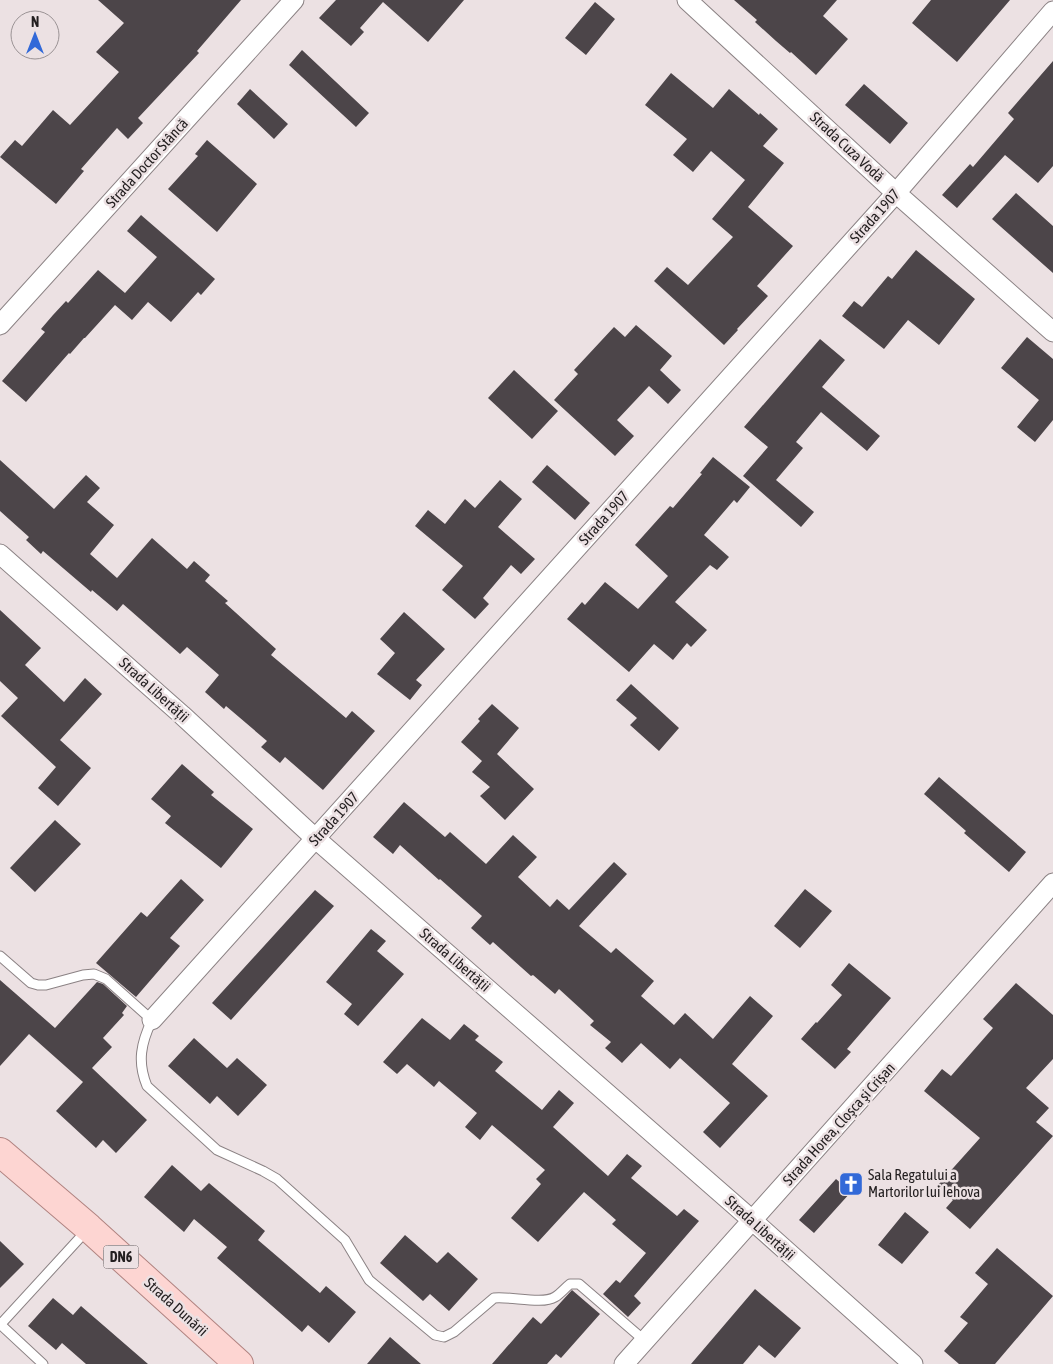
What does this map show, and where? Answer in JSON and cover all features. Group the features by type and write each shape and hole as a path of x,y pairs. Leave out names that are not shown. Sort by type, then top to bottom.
{"main road":[{"name":"Strada Dunării","path":"0,1152 89,1228 239,1364"}],"street":[{"name":"Strada Doctor Stâncă","path":"0,325 294,0"},
{"name":"Strada Cuza Vodă","path":"687,0 896,193 1053,332"},
{"name":"Strada 1907","path":"152,1020 896,193 1053,11"},
{"name":"Strada Libertății","path":"0,554 182,715 316,839 753,1221 913,1364"},
{"name":"Strada Horea, Cloşca şi Crişan","path":"624,1364 1053,883"}],"lane":[{"path":"0,956 31,983 38,985 46,985 94,974 106,979 152,1020 144,1037 142,1049 141,1063 147,1086 217,1150 277,1179 345,1240 369,1280 435,1335 444,1337 454,1332 494,1298 503,1297 544,1301 554,1298 570,1284 579,1284 645,1340"},
{"path":"42,1364 0,1325 89,1228"}],"building":[{"path":"98,0 241,0 197,51 199,53 138,118 143,123 128,139 117,128 81,169 84,171 56,204 0,157 15,140 22,146 53,110 70,125 119,72 96,52 124,23"},
{"path":"336,0 464,0 428,42 383,2 360,28 364,32 351,46 319,18"},
{"path":"734,0 837,0 823,16 848,39 816,75 755,22 757,20"},
{"path":"931,0 1010,0 957,62 912,23"},
{"path":"595,2 615,19 586,55 565,38"},
{"path":"302,50 369,113 356,127 289,65"},
{"path":"1053,61 1053,166 1038,183 1005,155 957,208 942,195 970,164 973,167 1014,119 1008,113"},
{"path":"671,73 713,108 729,89 778,129 763,146 784,163 748,207 793,246 757,286 768,296 724,345 654,281 667,267 688,285 733,237 712,219 745,180 711,151 693,172 673,155 687,139 645,105"},
{"path":"864,84 908,123 890,144 845,105"},
{"path":"250,89 288,124 274,139 237,104"},
{"path":"207,140 257,184 217,232 168,189 198,156 195,154"},
{"path":"1016,193 1053,226 1053,273 992,219"},
{"path":"141,215 215,279 201,295 198,292 171,322 148,302 132,320 115,305 26,402 2,381 45,332 41,329 53,315 66,301 68,303 98,270 125,293 157,257 127,231"},
{"path":"916,250 975,299 939,345 908,320 884,349 842,316 854,301 862,307 888,276 892,279"},
{"path":"636,325 672,356 660,370 681,390 668,404 649,386 617,420 634,436 615,456 554,400 578,374 574,370 614,327 625,337"},
{"path":"1027,337 1053,359 1053,420 1035,442 1017,427 1039,400 1001,368"},
{"path":"820,339 845,360 822,387 880,436 867,451 821,412 796,442 803,448 776,480 814,512 801,527 743,476 768,447 744,427"},
{"path":"514,370 558,411 532,439 488,398"},
{"path":"713,457 750,487 737,503 734,500 704,535 729,557 717,570 710,565 675,602 707,630 691,647 687,643 673,660 654,644 629,672 567,619 582,602 585,605 605,582 638,609 668,576 635,545 670,506 673,508 702,474 700,473"},
{"path":"0,460 54,509 86,475 100,488 87,502 114,525 90,554 117,578 152,538 187,569 194,561 210,575 205,581 228,601 225,603 276,649 271,655 346,718 352,711 375,731 323,790 285,757 280,763 261,747 267,741 226,706 224,709 205,692 219,675 187,647 180,654 123,604 117,611 92,590 91,592 43,551 41,554 26,540 29,537 0,511"},
{"path":"547,465 590,503 575,520 532,482"},
{"path":"500,480 522,499 498,527 535,559 521,574 511,565 483,598 489,604 475,619 442,590 463,566 415,526 428,510 445,524 465,499 475,508"},
{"path":"0,610 41,648 25,665 64,702 85,678 102,694 60,740 91,768 58,806 38,788 56,767 1,716 18,698 0,681"},
{"path":"404,612 445,649 416,680 422,685 410,700 377,674 395,653 380,639"},
{"path":"631,684 679,728 659,751 630,725 637,718 616,700"},
{"path":"492,704 519,728 497,754 534,789 505,820 480,796 490,787 472,772 482,761 461,742"},
{"path":"182,764 214,792 211,795 253,829 221,868 165,823 171,816 151,799"},
{"path":"939,777 1026,852 1009,872 964,833 966,831 924,794"},
{"path":"404,802 445,837 450,832 486,864 513,835 537,857 518,877 550,907 557,899 569,910 614,862 627,874 579,926 611,953 616,948 654,981 641,996 674,1025 685,1013 713,1039 750,996 773,1016 732,1064 768,1096 720,1148 703,1132 730,1103 680,1058 670,1069 641,1043 622,1063 605,1048 611,1042 590,1025 594,1021 559,989 555,994 533,975 531,976 493,942 490,945 471,928 482,916 400,845 393,854 373,837"},
{"path":"55,820 81,844 35,892 10,868"},
{"path":"181,879 204,900 170,938 180,946 136,997 96,963 141,912 147,917"},
{"path":"805,889 832,911 800,948 774,926"},
{"path":"315,890 334,906 231,1020 212,1003"},
{"path":"371,929 386,941 377,951 404,974 358,1026 344,1014 352,1004 326,982"},
{"path":"849,963 891,998 847,1049 851,1052 835,1069 801,1039 842,995 831,985"},
{"path":"0,980 55,1028 97,982 103,984 127,1006 122,1013 124,1015 103,1038 112,1047 92,1068 147,1120 116,1153 103,1140 96,1148 56,1111 83,1082 29,1034 0,1066"},
{"path":"1016,983 1053,1015 1053,1059 1026,1088 1049,1108 1036,1122 1053,1136 970,1229 946,1208 953,1200 937,1186 980,1138 924,1091 942,1069 951,1076 993,1028 983,1019"},
{"path":"422,1018 450,1040 464,1024 479,1036 475,1040 503,1062 495,1071 542,1110 559,1090 574,1103 553,1127 608,1176 627,1154 642,1166 631,1178 677,1216 684,1209 699,1221 634,1296 641,1303 628,1317 603,1294 616,1280 620,1283 646,1253 612,1224 616,1220 584,1192 538,1242 511,1218 541,1184 536,1179 545,1170 492,1125 480,1140 465,1127 477,1113 439,1081 434,1087 407,1064 397,1074 383,1062"},
{"path":"194,1038 227,1068 237,1058 267,1085 238,1116 217,1096 210,1104 168,1066"},
{"path":"172,1165 201,1191 209,1183 265,1231 258,1240 320,1293 326,1286 356,1312 329,1343 308,1325 302,1332 217,1258 227,1247 194,1219 184,1232 144,1197"},
{"path":"836,1179 851,1192 814,1233 799,1220"},
{"path":"905,1212 929,1232 902,1264 878,1245"},
{"path":"405,1235 437,1263 448,1252 478,1279 449,1311 430,1294 423,1301 380,1263"},
{"path":"0,1241 24,1264 0,1288"},
{"path":"997,1248 1053,1296 995,1364 959,1364 944,1351 968,1323 960,1317 988,1284 975,1273"},
{"path":"755,1289 801,1328 775,1358 759,1345 743,1364 691,1364"},
{"path":"572,1290 600,1314 561,1358 556,1354 547,1364 492,1364 533,1317 541,1324"},
{"path":"53,1298 73,1315 81,1306 148,1364 86,1364 62,1343 56,1350 28,1326"},
{"path":"390,1337 421,1364 367,1364"}],"place":[{"name":"Sala Regatului a Martorilor lui Iehova","path":"851,1184"}]}
